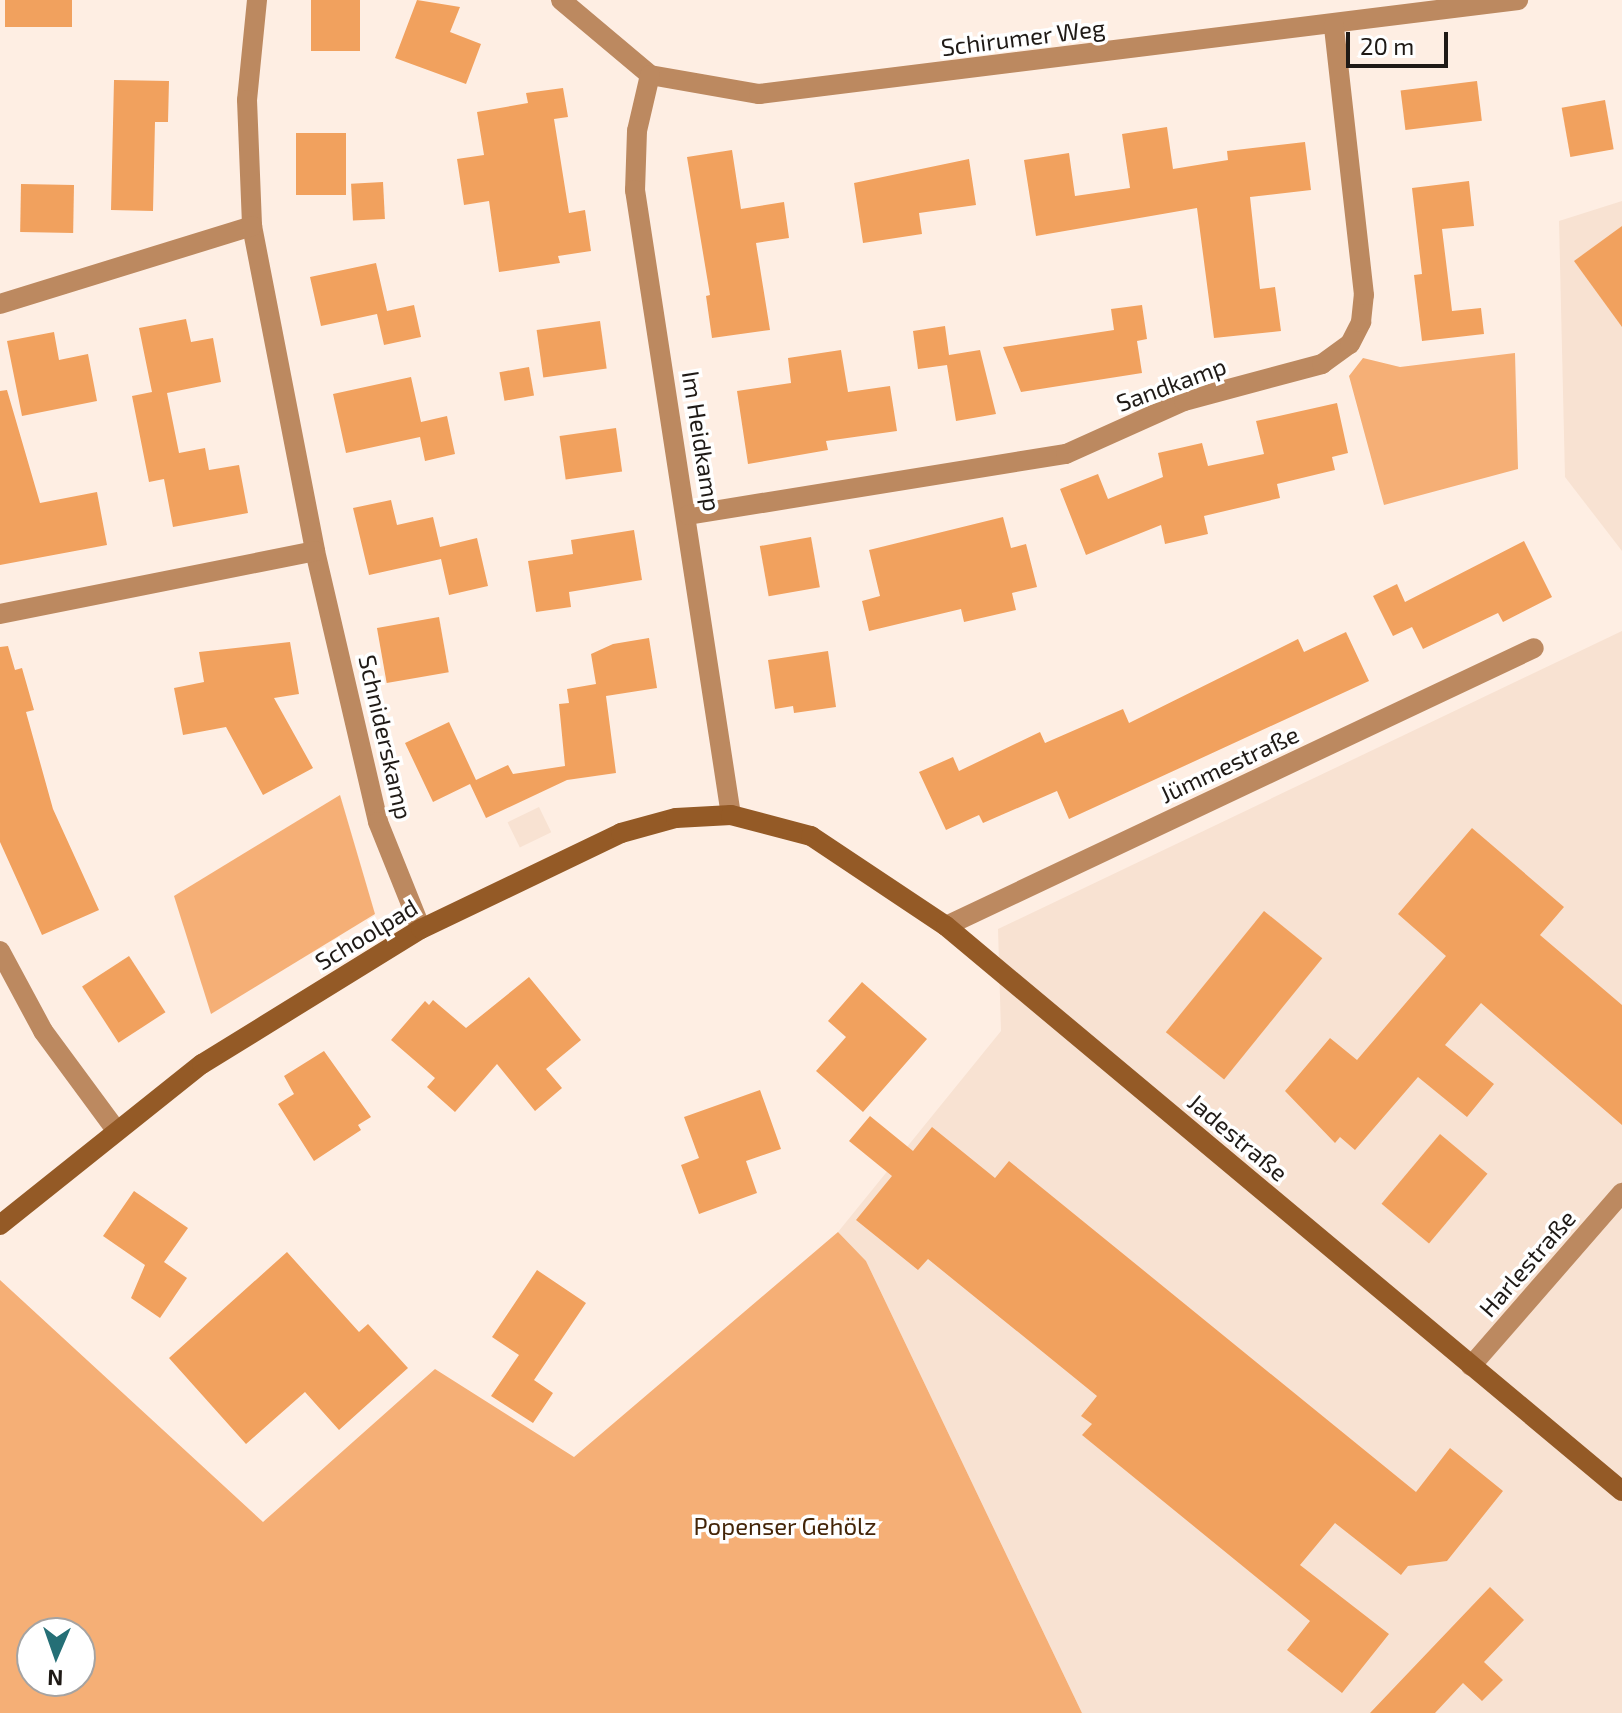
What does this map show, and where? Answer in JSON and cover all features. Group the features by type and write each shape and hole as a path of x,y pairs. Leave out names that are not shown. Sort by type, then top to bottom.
{"street":[{"name":"Schniderskamp","path":"257,0 247,100 252,226 315,551 378,822 421,929"},
{"path":"561,0 650,75"},
{"name":"Schirumer Weg","path":"650,75 759,94 1334,26 1518,0"},
{"name":"Sandkamp","path":"688,515 1066,454 1184,401 1322,364 1350,344 1361,322 1364,295 1334,26"},
{"name":"Im Heidkamp","path":"650,75 637,131 635,190 688,515 731,815"},
{"path":"0,304 252,226"},
{"path":"0,614 315,551"},
{"name":"Jümmestraße","path":"946,926 1534,648"},
{"name":"Schoolpad","path":"0,1225 202,1064 421,929 621,833 676,818 731,815 811,836"},
{"name":"Jadestraße","path":"811,836 946,926 1622,1491"},
{"path":"0,951 43,1031 116,1130"},
{"name":"Harlestraße","path":"1471,1366 1622,1193"}],"shaded area":[{"path":"1622,201 1622,551 1565,477 1559,221"},
{"path":"1622,631 1622,1713 1082,1713 866,1261 838,1232 1001,1031 998,929"},
{"path":"539,807 551,832 520,848 508,822"}],"green space":[{"path":"1515,353 1518,469 1384,505 1349,376 1363,358 1400,367"},
{"path":"340,795 375,914 211,1014 174,896"},
{"name":"Popenser Gehölz","path":"838,1232 866,1261 1082,1713 0,1713 0,1280 263,1522 435,1369 574,1457"}],"building":[{"path":"5,0 72,0 72,27 5,27"},
{"path":"311,0 360,0 360,51 311,51"},
{"path":"417,0 460,7 450,32 481,44 466,84 395,58"},
{"path":"114,80 169,81 168,122 155,122 153,211 111,210"},
{"path":"1477,81 1482,121 1405,130 1401,90"},
{"path":"563,88 568,117 554,119 569,213 585,210 591,251 558,256 560,263 499,272 489,201 464,205 457,159 484,155 477,112 528,103 526,93"},
{"path":"1605,100 1614,149 1570,157 1562,108"},
{"path":"1167,127 1173,169 1228,160 1227,151 1305,142 1311,190 1250,197 1260,289 1275,287 1281,331 1214,338 1197,208 1036,236 1024,160 1069,153 1075,196 1130,188 1122,134"},
{"path":"296,133 346,133 346,195 296,195"},
{"path":"732,150 741,209 784,202 789,238 756,243 770,330 712,338 706,296 710,295 687,157"},
{"path":"969,159 976,205 919,213 922,234 863,243 854,183"},
{"path":"1469,181 1474,226 1442,229 1452,311 1481,308 1484,334 1422,341 1414,275 1422,274 1412,188"},
{"path":"383,182 385,219 353,221 351,184"},
{"path":"21,184 74,185 73,233 20,232"},
{"path":"1622,226 1622,327 1574,261"},
{"path":"376,263 387,311 414,305 421,337 384,345 377,314 321,326 310,277"},
{"path":"1142,305 1147,339 1137,341 1142,373 1021,392 1003,347 1114,330 1111,309"},
{"path":"186,319 191,342 213,338 221,382 167,393 179,453 205,448 209,470 239,465 248,513 173,527 164,479 149,482 132,396 152,392 139,328"},
{"path":"600,321 607,369 543,377 537,330"},
{"path":"945,326 949,355 980,350 996,414 956,421 947,365 918,369 913,331"},
{"path":"54,332 59,360 88,354 97,401 22,416 7,341"},
{"path":"841,350 848,392 890,386 897,431 826,441 828,450 748,464 737,391 791,383 788,358"},
{"path":"529,367 534,396 504,401 499,372"},
{"path":"411,377 421,422 447,416 455,454 425,461 420,437 346,453 333,394"},
{"path":"7,390 40,503 97,492 107,545 0,565 0,391"},
{"path":"1337,403 1348,453 1332,457 1335,470 1277,484 1280,498 1204,516 1208,534 1165,544 1161,525 1086,555 1060,489 1098,474 1108,499 1163,477 1158,453 1202,443 1208,466 1264,454 1256,421"},
{"path":"616,428 622,472 566,480 560,436"},
{"path":"391,500 397,525 433,517 440,547 477,538 488,586 449,595 441,559 369,575 353,508"},
{"path":"1003,517 1011,548 1026,544 1037,587 1012,593 1016,610 964,622 961,609 869,631 862,601 880,596 869,550"},
{"path":"634,530 642,580 569,592 571,607 536,612 528,561 573,554 571,540"},
{"path":"811,537 820,587 769,596 760,546"},
{"path":"1524,541 1552,597 1503,622 1498,613 1423,649 1412,627 1393,636 1373,596 1397,584 1405,602"},
{"path":"439,617 449,672 387,683 377,628"},
{"path":"1346,632 1369,681 1069,819 1057,791 983,823 979,815 946,830 919,772 953,757 959,771 1040,732 1045,743 1123,709 1129,723 1298,639 1304,652"},
{"path":"649,638 657,688 606,696 616,773 567,780 486,818 470,784 433,802 405,743 449,722 476,780 508,765 513,774 565,766 559,704 569,703 567,689 596,684 591,654 613,644"},
{"path":"290,642 299,694 274,698 313,768 263,795 226,727 183,735 174,688 204,682 199,652"},
{"path":"8,646 15,670 22,668 34,710 26,712 53,809 99,910 42,935 0,842 0,647"},
{"path":"828,651 836,707 794,713 793,706 775,709 768,660"},
{"path":"1472,828 1564,907 1540,935 1622,1005 1622,1125 1481,1003 1445,1045 1494,1084 1467,1117 1418,1077 1355,1150 1340,1137 1335,1143 1285,1091 1330,1038 1357,1060 1446,956 1398,914"},
{"path":"1264,911 1322,958 1224,1079 1166,1032"},
{"path":"129,956 165,1012 119,1043 82,986"},
{"path":"529,977 581,1040 546,1069 562,1088 535,1111 497,1064 455,1112 427,1087 435,1078 391,1040 425,1001 429,1005 433,1000 466,1028"},
{"path":"862,982 927,1039 863,1112 816,1071 846,1037 828,1021"},
{"path":"324,1051 371,1117 358,1125 361,1130 314,1161 278,1104 294,1094 284,1076"},
{"path":"760,1090 781,1149 746,1161 757,1193 699,1214 681,1165 699,1158 684,1117"},
{"path":"870,1116 913,1151 932,1127 995,1178 1009,1161 1416,1492 1450,1448 1503,1491 1447,1561 1408,1566 1401,1575 1335,1523 1300,1565 1389,1634 1342,1693 1287,1650 1310,1621 1082,1435 1092,1424 1081,1416 1097,1396 928,1259 918,1270 856,1220 892,1176 849,1141"},
{"path":"1440,1134 1487,1174 1429,1244 1382,1204"},
{"path":"134,1191 188,1228 164,1262 187,1278 160,1318 131,1298 145,1265 103,1236"},
{"path":"287,1252 359,1332 368,1324 408,1368 339,1430 305,1392 246,1444 169,1358"},
{"path":"537,1270 586,1303 534,1380 553,1393 533,1423 491,1396 519,1355 492,1337"},
{"path":"1490,1587 1524,1620 1484,1662 1503,1680 1482,1701 1463,1683 1435,1713 1370,1713"}]}
